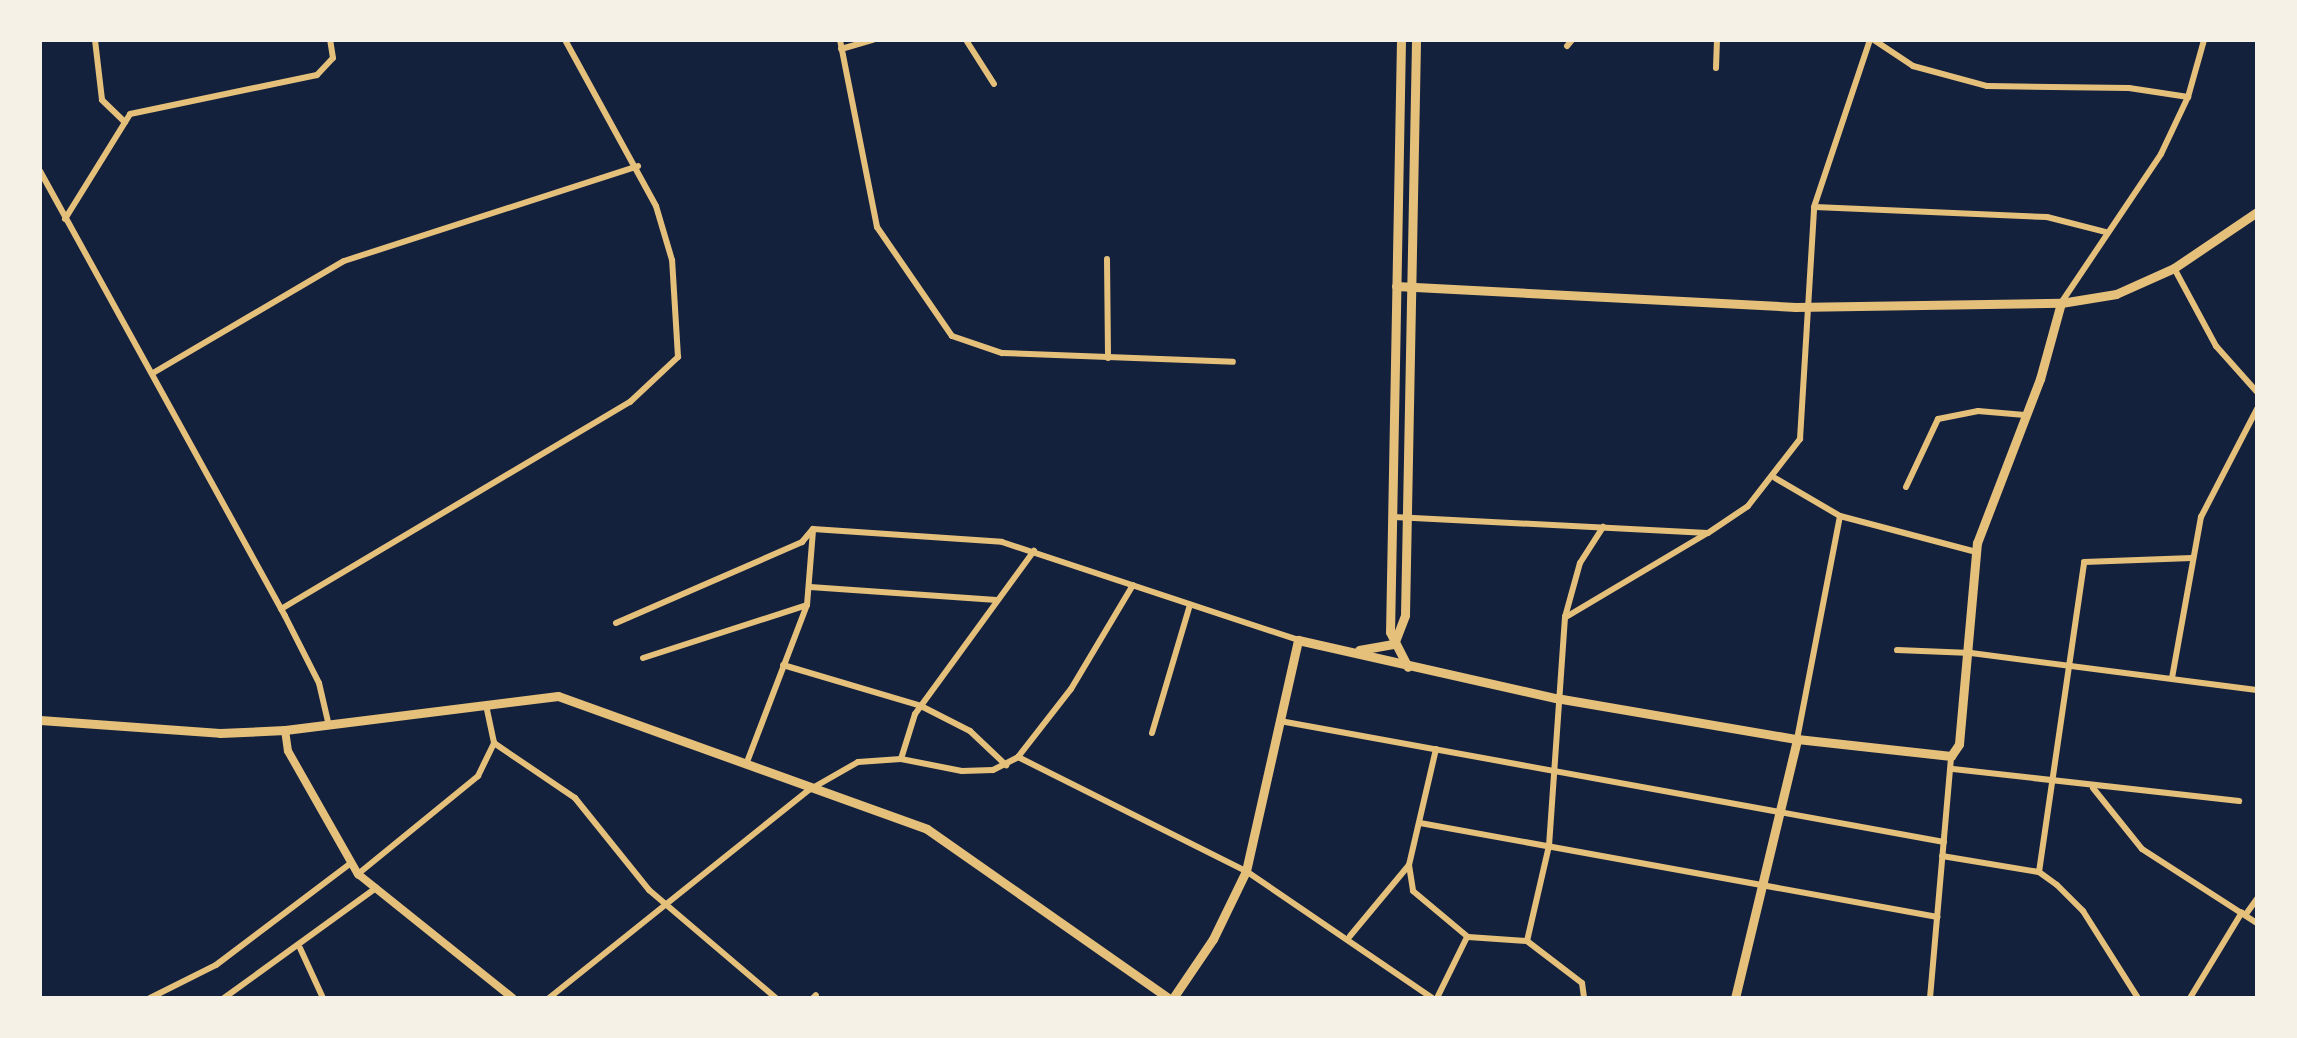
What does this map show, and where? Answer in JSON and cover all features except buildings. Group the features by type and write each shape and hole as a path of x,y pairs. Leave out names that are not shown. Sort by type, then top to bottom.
{"main road":[{"path":"1401,40 1394,644 1410,670"},
{"path":"1394,644 1405,615 1409,520 1416,40"},
{"path":"1398,142 1412,140"},
{"path":"1396,286 1806,307 2060,303 2116,294 2174,268 2257,212"},
{"path":"40,720 220,733 286,730 558,696 747,762 809,790 950,842 1171,998 1213,939 1246,871 1298,640 1355,651 1410,670 1556,698 1797,739 1951,756 1959,744 1976,552 2060,303"},
{"path":"1355,651 1394,644"},
{"path":"1735,998 1766,886 1797,739"}],"street":[{"path":"95,40 102,100 125,122"},
{"path":"66,218 125,122 146,108 317,75 333,58 330,40"},
{"path":"281,609 578,435 668,370 680,340 672,260 638,166 566,40"},
{"path":"874,40 841,44 877,226 952,336 1002,353 1233,362"},
{"path":"966,40 994,84"},
{"path":"1716,68 1717,40"},
{"path":"1565,618 1708,533 1723,528 1791,458 1806,414 1806,307 1814,207 1872,40 1913,66 1987,86 2129,88 2188,97"},
{"path":"2060,303 2160,154 2188,97 2204,40"},
{"path":"154,373 344,261 638,166"},
{"path":"40,171 281,609 319,684 329,726"},
{"path":"1814,207 2047,217 2106,232"},
{"path":"1107,259 1108,358"},
{"path":"2174,268 2216,346 2257,392"},
{"path":"2172,678 2201,517 2257,410"},
{"path":"1906,487 1938,419 1978,411 2025,416"},
{"path":"1775,478 1840,516 1976,552"},
{"path":"1797,739 1840,516"},
{"path":"1394,518 1708,533"},
{"path":"1527,942 1549,846 1556,698 1565,618 1580,563 1602,527"},
{"path":"813,529 1002,542 1298,640"},
{"path":"747,762 807,604 813,529"},
{"path":"616,623 802,542 813,529"},
{"path":"900,759 921,706 1034,552"},
{"path":"2040,872 2084,562 2192,558"},
{"path":"549,998 809,790 858,762 900,759 962,771 1006,765 1018,757 1072,689 1133,585"},
{"path":"810,586 997,600"},
{"path":"643,658 807,604"},
{"path":"1152,732 1190,605"},
{"path":"1897,650 1970,652 2257,690"},
{"path":"783,665 921,706 970,731 1006,765"},
{"path":"358,874 478,776 494,743 486,704"},
{"path":"1279,720 1944,842"},
{"path":"286,730 288,751 358,874 513,998"},
{"path":"494,743 574,798 666,905 776,998"},
{"path":"1350,936 1409,865 1436,749"},
{"path":"1930,998 1954,769 1951,756"},
{"path":"1018,757 1246,871 1350,936 1435,998 1468,936"},
{"path":"1954,769 2051,783 2240,800"},
{"path":"2092,787 2152,857 2257,923"},
{"path":"1420,823 1938,917"},
{"path":"1942,856 2040,872 2083,911 2138,998"},
{"path":"150,998 216,965 351,863"},
{"path":"1409,865 1417,898 1468,936 1527,942 1582,983 1584,998"},
{"path":"224,998 300,948 376,888"},
{"path":"2190,998 2257,899"},
{"path":"300,948 323,998"}]}
